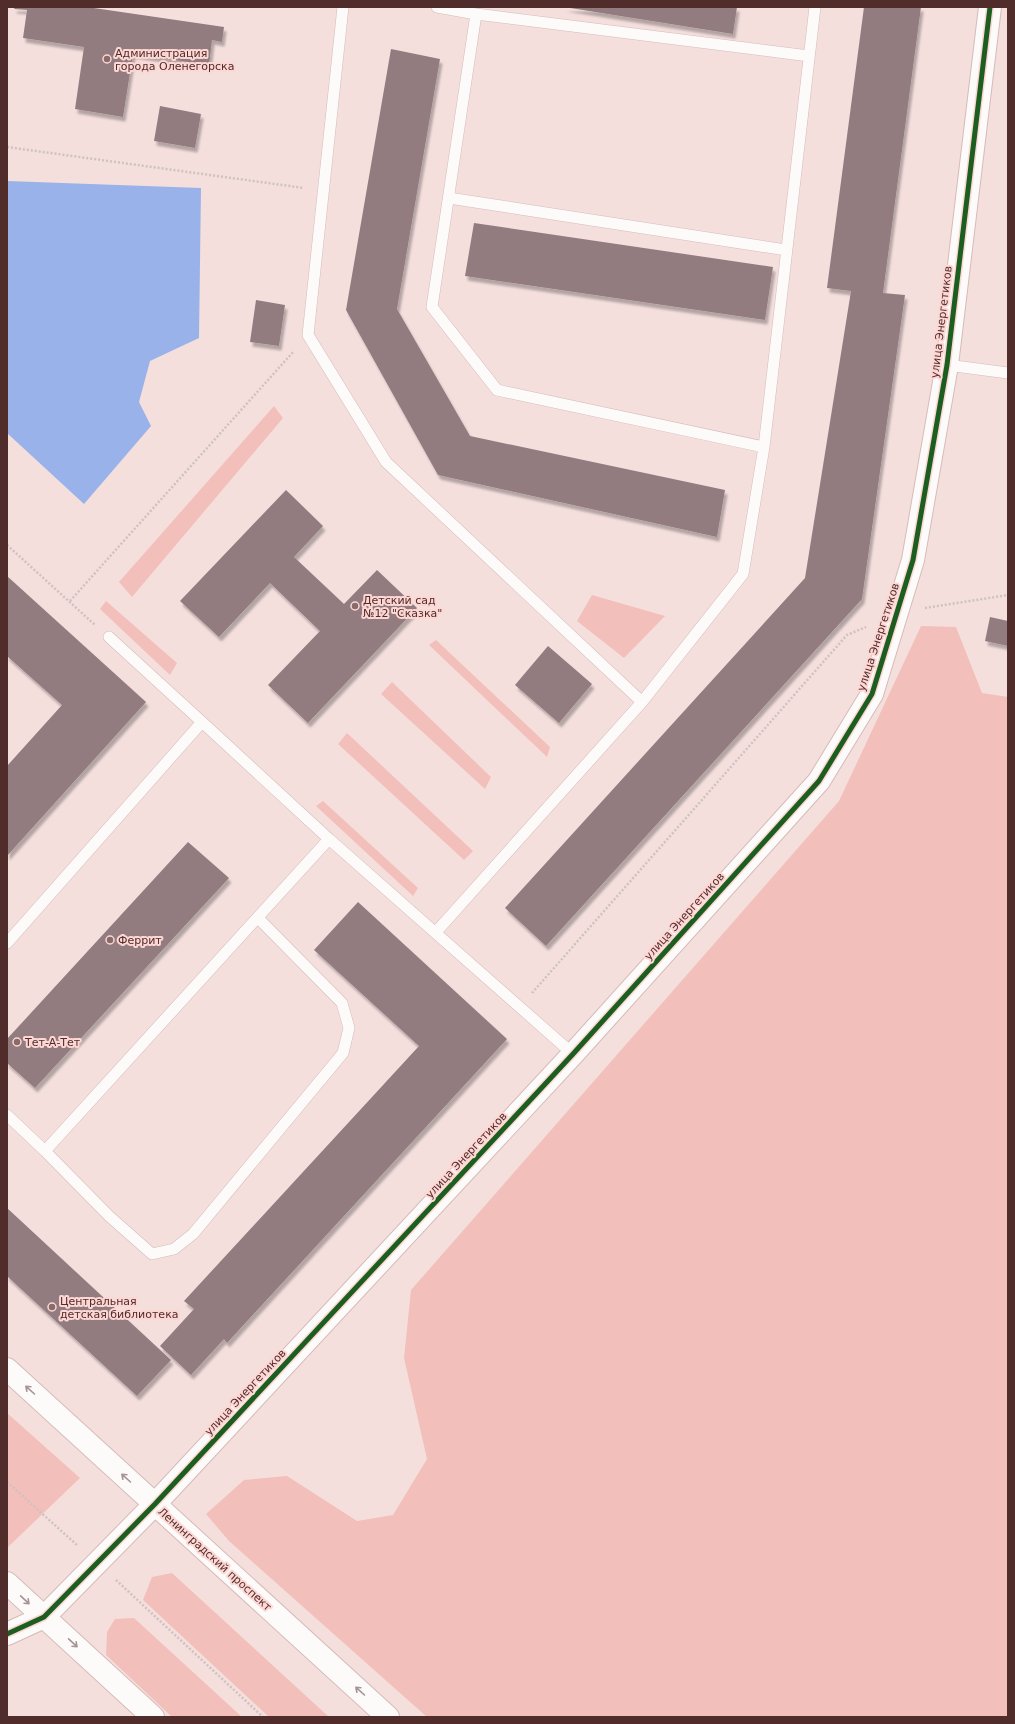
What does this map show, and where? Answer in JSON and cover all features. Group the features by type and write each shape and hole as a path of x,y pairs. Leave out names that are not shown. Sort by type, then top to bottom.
{"street":[{"name":"улица Энергетиков","path":"7,1634 44,1617 155,1504 573,1054 818,781 872,694 913,560 947,365 990,7"},
{"name":"Ленинградский проспект","path":"7,1368 388,1717"},
{"path":"7,1583 153,1717"}],"lane":[{"path":"343,7 308,336 386,462 642,702"},
{"path":"437,7 476,14 809,56"},
{"path":"436,932 642,702 743,574 764,447 815,7"},
{"path":"476,14 432,307 497,390 764,447"},
{"path":"448,198 786,250"},
{"path":"947,365 1008,372"},
{"path":"109,637 329,839 573,1054"},
{"path":"7,943 202,722"},
{"path":"45,1151 329,839"},
{"path":"7,1115 109,1216 152,1254 174,1249 193,1234 343,1053 349,1028 342,1003 258,918"}],"path":[{"path":"7,147 323,191"},
{"path":"70,601 308,336"},
{"path":"7,545 109,637"},
{"path":"520,1007 847,635 897,612 1008,595"},
{"path":"7,1482 263,1717"}],"shaded area":[{"path":"274,406 283,418 132,597 119,582"},
{"path":"592,595 665,616 624,658 577,621"},
{"path":"106,601 177,663 170,675 100,609"},
{"path":"921,626 956,627 982,693 1008,697 1008,1714 1006,1717 427,1717 229,1541 206,1514 244,1480 287,1476 357,1521 393,1515 427,1459 404,1358 411,1290 839,801"},
{"path":"436,640 550,747 547,757 429,645"},
{"path":"392,682 491,777 485,789 381,694"},
{"path":"347,733 473,851 464,860 338,744"},
{"path":"323,801 418,888 413,896 316,806"},
{"path":"7,1413 80,1478 7,1548"},
{"path":"172,1573 329,1717 269,1717 143,1600 152,1577"},
{"path":"134,1618 242,1717 172,1717 106,1655 107,1632 115,1619"}],"water":[{"path":"7,181 201,188 199,338 150,361 139,402 151,426 84,504 7,433"}],"building":[{"name":"Администрация города Оленегорска","path":"15,7 87,7 224,27 222,42 212,40 209,65 133,54 123,117 75,109 84,47 23,38 27,10 14,9"},
{"path":"564,7 737,7 733,34"},
{"path":"864,7 921,7 883,293 905,295 862,599 546,946 505,908 805,578 851,291 827,288"},
{"path":"391,49 440,59 397,309 470,436 725,490 717,537 438,475 346,310"},
{"path":"160,106 201,114 195,148 154,141"},
{"path":"474,223 773,267 765,320 465,276"},
{"path":"256,300 285,305 279,346 250,342"},
{"name":"Детский сад №12 \"Сказка\"","path":"286,490 323,526 294,557 344,604 377,570 417,608 308,723 268,685 320,631 270,583 219,637 180,601"},
{"path":"7,576 146,702 7,856 7,766 62,705 7,656"},
{"path":"990,617 1008,621 1008,646 985,641"},
{"path":"548,646 592,684 559,723 515,685"},
{"path":"188,842 229,878 35,1088 7,1063 7,1039"},
{"path":"358,902 507,1039 227,1343 224,1339 191,1375 160,1346 194,1309 184,1301 419,1046 314,950"},
{"path":"7,1208 171,1360 137,1396 7,1276"}],"cycle path":[{"path":"7,1634 44,1617 155,1504 573,1054 819,781 872,694 913,560 947,365 990,7"}],"place":[{"name":"Администрация города Оленегорска","path":"107,59"},
{"name":"Детский сад №12 \"Сказка\"","path":"355,606"},
{"name":"Феррит","path":"110,940"},
{"name":"Тет-А-Тет","path":"17,1042"},
{"name":"Центральная детская библиотека","path":"52,1307"}]}
